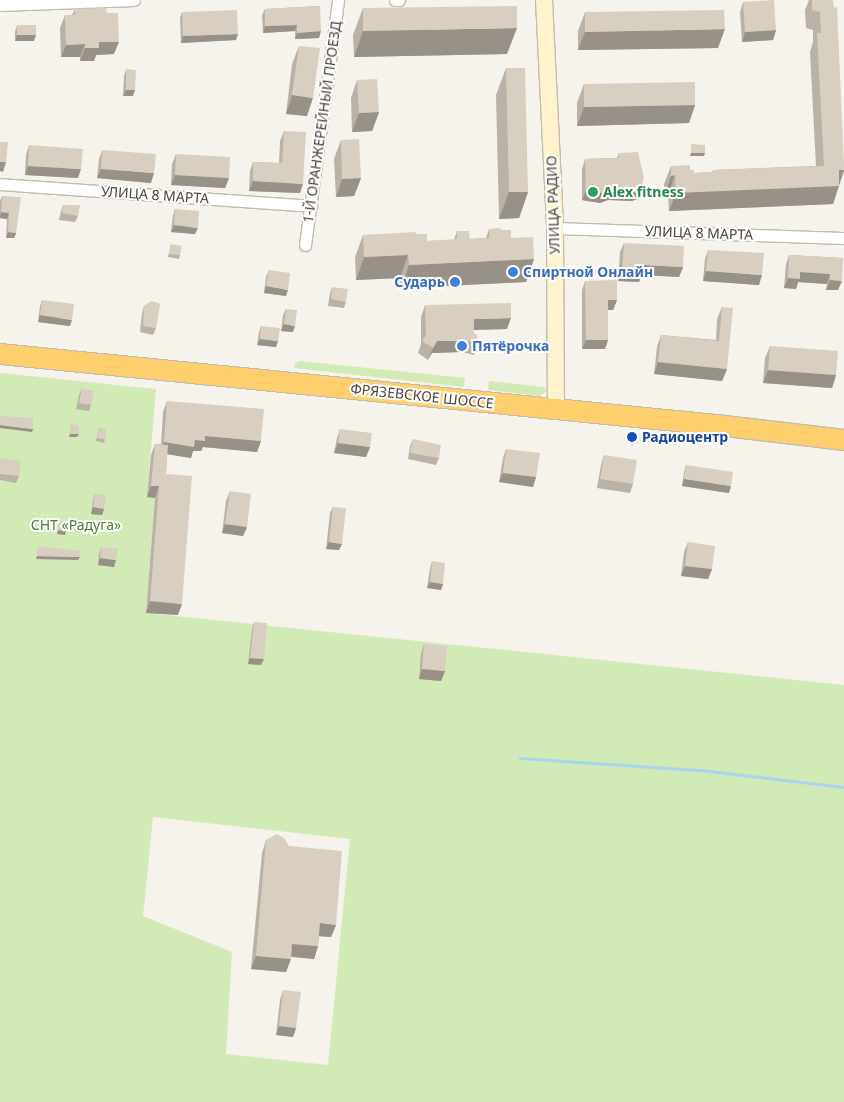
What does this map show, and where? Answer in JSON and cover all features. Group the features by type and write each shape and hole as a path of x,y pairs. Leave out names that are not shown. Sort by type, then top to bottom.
{"highway":[{"name":"ФРЯЗЕВСКОЕ ШОССЕ","path":"0,354 844,440"}],"main road":[{"name":"УЛИЦА РАДИО","path":"544,0 555,228 556,410"}],"street":[{"path":"0,5 134,0"},
{"name":"1-Й ОРАНЖЕРЕЙНЫЙ ПРОЕЗД","path":"305,245 338,0"},
{"name":"УЛИЦА 8 МАРТА","path":"0,184 310,206"},
{"name":"УЛИЦА 8 МАРТА","path":"555,228 844,238"}],"green space":[{"path":"300,361 465,378 464,387 294,368 295,363"},
{"name":"СНТ «Радуга»","path":"0,373 156,389 147,497 155,498 146,613 844,685 844,1102 0,1102","holes":["153,817 350,839 328,1065 226,1054 232,952 143,916"]},
{"path":"489,381 544,387 547,391 539,396 488,390"}],"building":[{"path":"774,0 776,30 745,32 743,2"},
{"path":"812,0 833,0 833,8 837,7 844,167 844,170 839,170 839,186 676,193 675,175 671,176 671,166 690,165 690,170 694,170 694,173 713,172 713,170 824,166 817,33 821,33 820,12 812,10"},
{"path":"320,6 321,31 297,33 297,25 265,26 265,9"},
{"path":"517,6 517,28 363,31 363,8"},
{"path":"106,8 107,13 118,13 119,42 99,42 99,48 85,48 85,44 66,45 65,15 75,15 75,9"},
{"path":"237,10 238,34 183,36 182,12"},
{"path":"724,10 725,29 585,32 585,12"},
{"path":"17,25 36,25 36,35 17,35"},
{"path":"299,46 320,48 313,98 292,95"},
{"path":"506,68 525,68 528,192 509,192"},
{"path":"126,69 136,70 135,90 126,90"},
{"path":"377,79 379,112 359,113 357,80"},
{"path":"695,82 695,105 584,107 584,84"},
{"path":"284,131 306,132 303,184 253,181 253,162 282,163"},
{"path":"359,139 361,178 342,179 341,140"},
{"path":"0,142 8,142 6,162 0,162"},
{"path":"691,144 705,145 705,153 691,153"},
{"path":"29,145 83,149 81,169 28,166"},
{"path":"102,150 156,154 154,173 101,169"},
{"path":"638,152 644,178 640,190 636,192 611,191 604,193 586,191 585,159 619,158 619,153"},
{"path":"176,154 230,157 229,178 175,175"},
{"path":"2,196 21,197 16,233 8,232 9,213 1,212"},
{"path":"63,205 80,205 78,216 62,213"},
{"path":"175,209 199,211 198,228 174,225"},
{"path":"500,228 501,230 511,230 511,238 533,237 534,259 409,265 408,255 364,257 363,235 416,232 416,234 427,234 427,241 457,239 457,231 469,231 470,239 489,238 489,229"},
{"path":"624,243 684,246 683,267 643,265 643,272 622,271"},
{"path":"171,244 182,246 180,255 169,254"},
{"path":"708,250 764,253 762,275 706,271"},
{"path":"789,255 843,258 842,281 830,280 830,274 800,272 800,279 788,278"},
{"path":"269,270 290,273 288,290 266,286"},
{"path":"617,280 617,300 608,300 608,340 586,340 585,281"},
{"path":"332,287 348,289 346,302 331,299"},
{"path":"42,300 74,304 72,320 40,315"},
{"path":"151,301 160,305 156,328 143,326 144,306"},
{"path":"511,303 511,318 474,319 474,333 477,335 478,343 437,341 433,348 422,341 426,335 425,305"},
{"path":"722,307 733,308 727,369 658,362 661,335 719,341"},
{"path":"286,309 297,310 295,326 284,324"},
{"path":"261,326 280,328 278,341 260,339"},
{"path":"770,346 838,351 836,375 768,370"},
{"path":"82,388 94,391 91,405 79,403"},
{"path":"167,401 264,409 261,441 205,436 205,441 195,440 194,447 164,442"},
{"path":"0,416 33,418 33,429 0,425"},
{"path":"70,424 79,425 79,434 70,434"},
{"path":"99,427 107,429 105,439 97,438"},
{"path":"340,429 372,433 370,447 338,443"},
{"path":"413,439 441,445 439,458 410,453"},
{"path":"155,444 168,445 166,474 192,476 182,604 150,601 159,486 151,486"},
{"path":"506,449 540,453 536,477 503,473"},
{"path":"604,455 637,460 633,484 600,479"},
{"path":"0,458 21,461 19,476 0,474"},
{"path":"686,465 733,472 731,486 684,479"},
{"path":"230,491 251,494 247,527 225,524"},
{"path":"95,494 106,495 104,509 93,507"},
{"path":"333,507 346,508 342,544 329,542"},
{"path":"59,521 68,522 66,531 58,530"},
{"path":"688,542 715,546 712,569 685,566"},
{"path":"38,546 80,551 80,557 37,556"},
{"path":"101,547 118,549 116,560 100,558"},
{"path":"432,561 445,563 443,584 430,582"},
{"path":"254,622 267,623 264,659 250,658"},
{"path":"424,644 447,646 445,671 422,669"},
{"path":"277,834 284,838 289,846 342,851 336,925 320,923 318,946 292,944 291,959 256,956 266,840"},
{"path":"283,990 301,992 296,1028 279,1026"}],"waterway":[{"path":"520,758 709,771 844,787"}],"place":[{"name":"Alex fitness","path":"593,192"},
{"name":"Спиртной Онлайн","path":"513,272"},
{"name":"Сударь","path":"455,282"},
{"name":"Пятёрочка","path":"462,346"},
{"name":"Радиоцентр","path":"632,437"}]}
